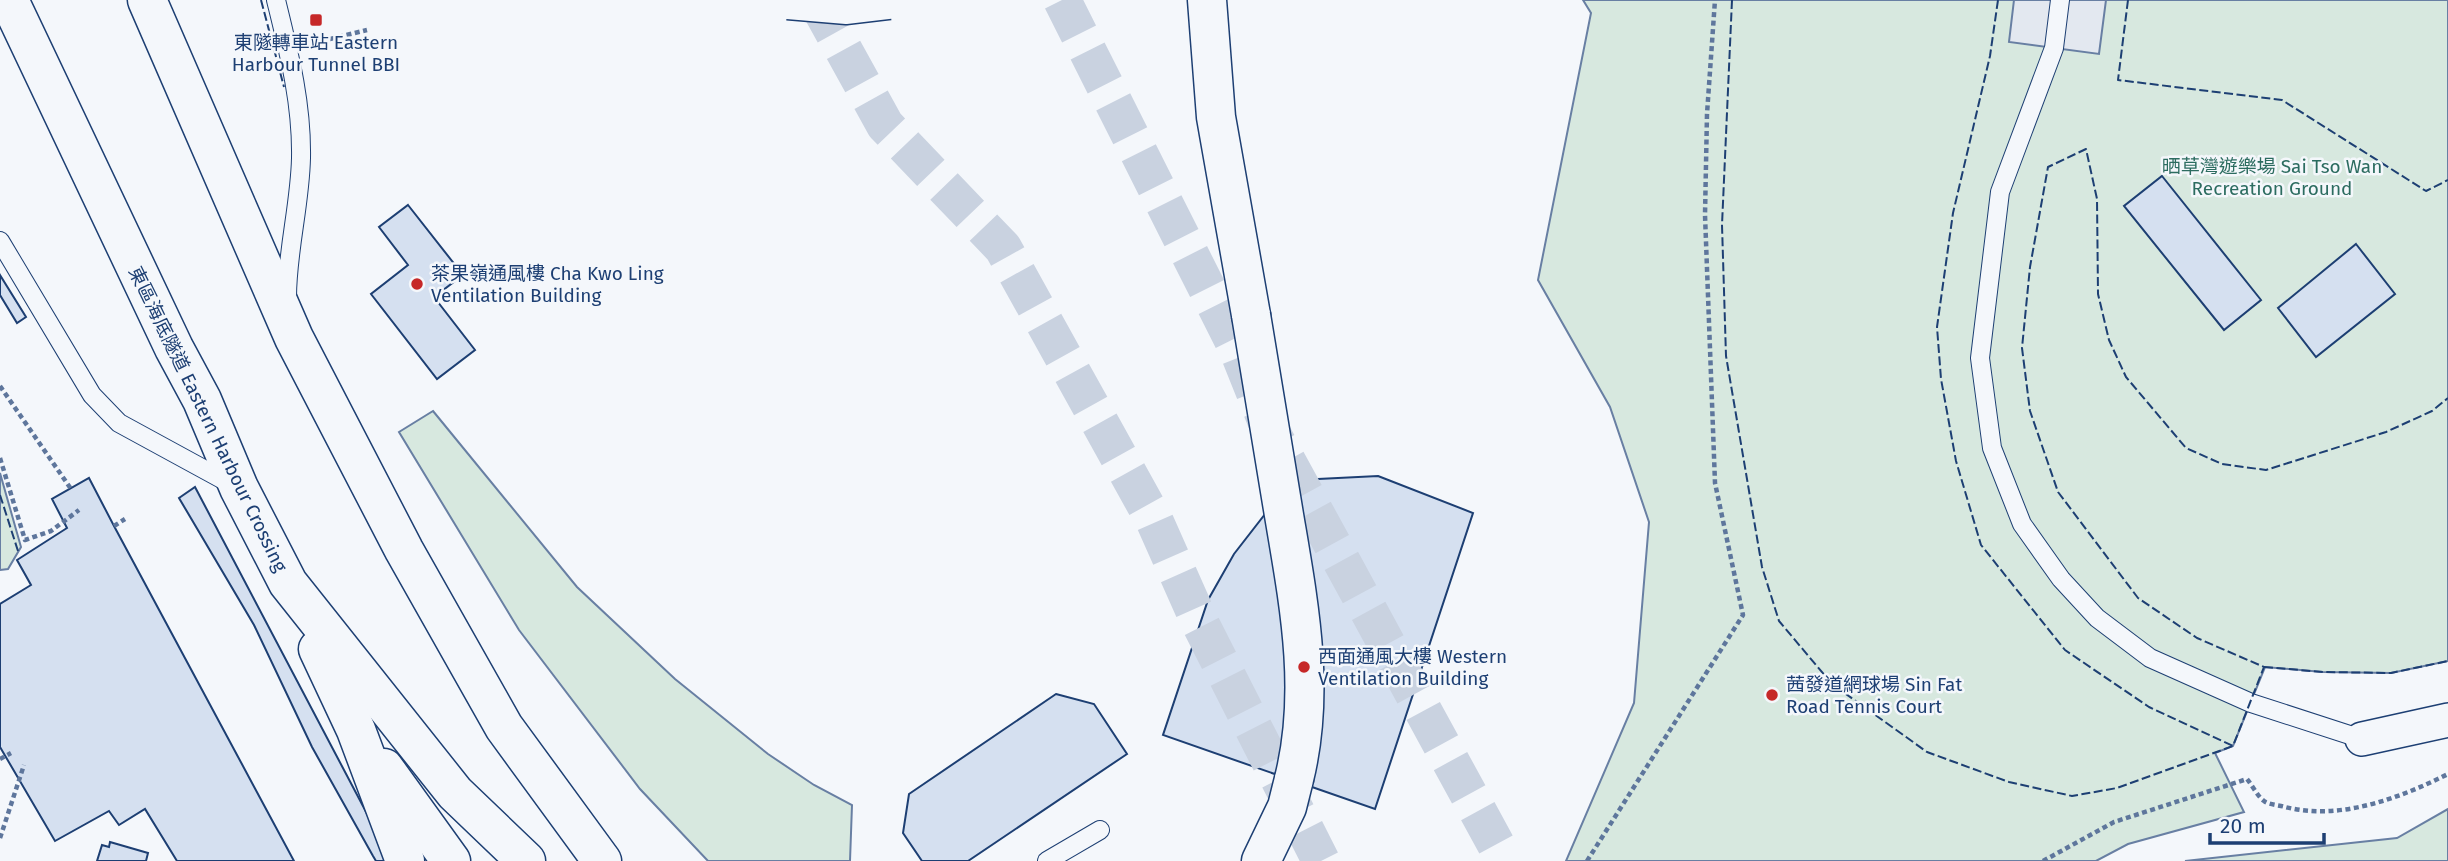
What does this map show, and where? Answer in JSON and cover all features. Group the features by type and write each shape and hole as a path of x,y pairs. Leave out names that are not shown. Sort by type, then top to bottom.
{"highway":[{"name":"東區海底隧道 Eastern Harbour Crossing","path":"9,0 174,348 202,400 239,488 288,583 455,793 526,861"},
{"path":"147,0 294,338 457,647 504,727 602,861"},
{"path":"788,0 847,5 889,0"},
{"path":"1207,0 1216,117 1300,618 1306,700 1305,726 1294,779 1278,829 1261,861"},
{"path":"288,583 356,730 405,861"},
{"path":"457,647 628,861"},
{"path":"356,730 451,861"}],"street":[{"path":"2362,739 2448,720"}],"lane":[{"path":"163,0 181,74"},
{"path":"276,0 296,80 299,122 298,204 287,277 287,302 294,338"},
{"path":"2060,0 2054,48 2000,192 1980,358 1992,448 2022,524 2061,579 2096,618 2150,658 2251,703 2362,739"},
{"path":"0,241 92,395 119,423 239,488"},
{"path":"1047,861 1100,830"}],"path":[{"path":"1587,861 1743,615 1715,483 1705,215 1715,0"},
{"path":"330,39 367,30"},
{"path":"0,386 71,489"},
{"path":"0,458 25,540 51,531 79,510"},
{"path":"114,526 125,519"},
{"path":"0,759 11,753"},
{"path":"0,838 24,765"},
{"path":"2043,861 2114,822 2248,779 2264,801 2294,809 2329,810 2362,806 2393,798 2448,774"}],"green space":[{"name":"晒草灣遊樂場 Sai Tso Wan Recreation Ground","path":"1583,0 2448,0 2448,661 2391,673 2323,672 2265,667 2233,746 2215,753 2244,812 2128,844 2096,861 1566,861 1634,703 1649,522 1610,407 1538,280 1591,13"},
{"path":"433,411 577,587 675,679 768,754 814,785 852,805 850,861 708,861 640,789 519,630 399,432"},
{"path":"0,473 21,547 8,569 0,570"},
{"path":"2448,809 2448,861 2185,861 2397,838"}],"shaded area":[{"path":"2014,0 2106,0 2099,54 2009,42"}],"building":[{"path":"2162,176 2261,300 2224,330 2124,206"},
{"name":"茶果嶺通風樓 Cha Kwo Ling Ventilation Building","path":"408,205 463,275 434,297 475,350 437,379 371,294 408,265 379,227"},
{"path":"2356,244 2395,294 2316,357 2278,308"},
{"path":"0,275 26,317 17,323 0,295"},
{"name":"西面通風大樓 Western Ventilation Building","path":"1378,476 1473,513 1375,809 1163,735 1208,600 1234,554 1269,509 1318,479"},
{"path":"89,478 294,861 177,861 145,809 119,825 109,811 55,841 0,747 0,604 31,585 17,560 67,528 52,499"},
{"path":"195,487 393,861 376,861 373,856 312,747 254,625 179,498"},
{"path":"1056,694 1094,704 1127,754 968,861 922,861 903,833 909,794"},
{"path":"110,842 148,853 146,861 97,861 102,845 109,847"}],"tunnel":[{"path":"816,0 885,125 1003,248 1155,522 1199,621 1321,861"},
{"path":"1062,0 1238,350 1270,430 1505,861"}],"fence":[{"path":"261,0 284,87"},
{"path":"1732,0 1722,225 1726,356 1762,567 1779,621 1832,684 1927,752 2009,782 2072,796 2117,788 2233,746 2264,667 2197,638 2138,598 2058,492 2030,411 2022,348 2030,267 2048,167 2086,149 2097,199 2098,294 2109,340 2126,377 2186,448 2222,464 2266,470 2386,432 2432,411 2448,398"},
{"path":"1998,0 1990,56 1953,213 1937,327 1941,379 1956,461 1981,545 2065,650 2149,707 2233,746"},
{"path":"2128,0 2118,80 2282,100 2426,191 2448,180"},
{"path":"0,495 18,551"},
{"path":"2264,667 2323,672 2391,673 2448,661"}],"place":[{"name":"東隧轉車站 Eastern Harbour Tunnel BBI","path":"316,20"},
{"name":"茶果嶺通風樓 Cha Kwo Ling Ventilation Building","path":"417,284"},
{"name":"西面通風大樓 Western Ventilation Building","path":"1304,667"},
{"name":"茜發道網球場 Sin Fat Road Tennis Court","path":"1772,695"}]}
